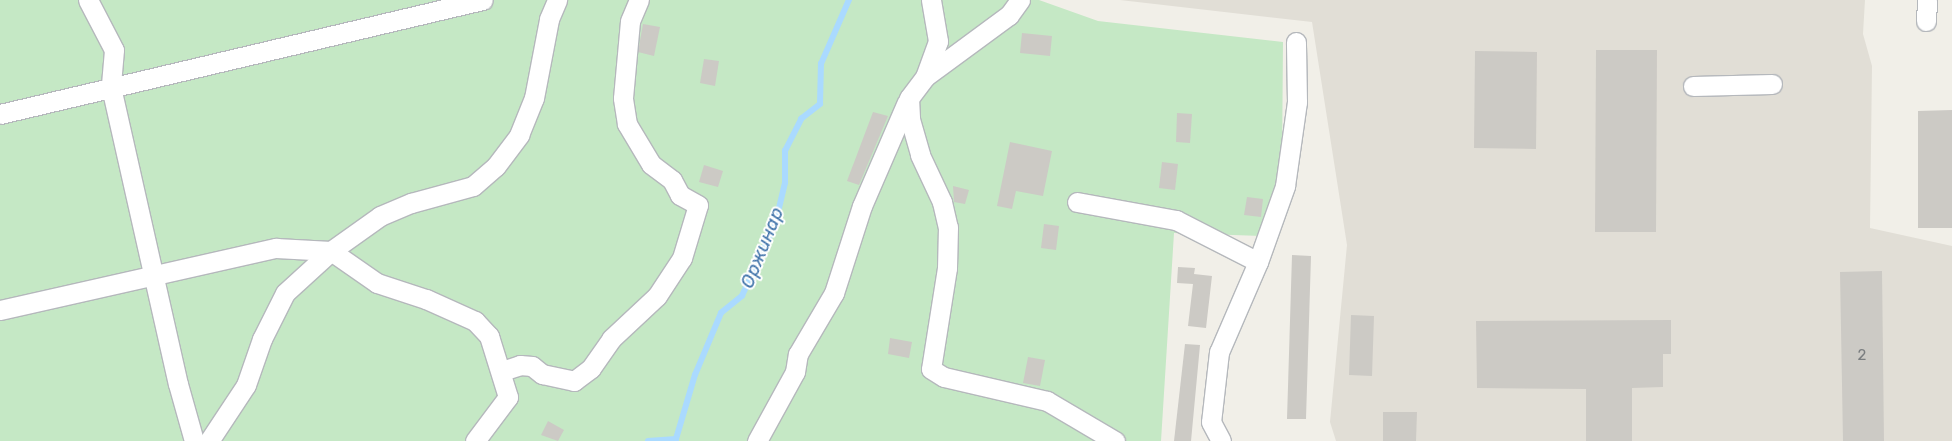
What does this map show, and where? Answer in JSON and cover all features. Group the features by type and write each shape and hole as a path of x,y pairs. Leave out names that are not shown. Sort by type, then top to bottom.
{"lane":[{"path":"88,0 114,50 111,87 194,441"},
{"path":"0,114 483,0"},
{"path":"209,441 246,385 262,339 285,293 331,251 380,216 411,203 473,186 496,166 519,135 534,98 549,19 557,0"},
{"path":"502,371 520,365 532,366 542,374 574,381 591,368 612,339 657,296 682,258 698,205 680,195 672,180 651,164 627,124 623,98 630,22 639,0"},
{"path":"925,77 938,42 931,0"},
{"path":"757,441 795,372 798,354 834,293 862,206 909,98 925,77 1009,15 1020,0"},
{"path":"1926,21 1927,0"},
{"path":"1221,441 1211,422 1219,352 1258,262 1285,186 1297,102 1296,42"},
{"path":"1693,86 1772,84"},
{"path":"909,98 910,119 920,155 942,202 948,227 947,268 931,370 944,377 1048,402 1115,441"},
{"path":"1077,202 1176,220 1258,262"},
{"path":"0,310 86,294 154,275 276,248 331,251 377,283 426,299 475,321 489,336 502,371 508,397 475,441"}],"shaded area":[{"path":"1120,0 1865,0 1863,34 1872,66 1870,228 1952,246 1952,441 1336,441 1330,422 1347,245 1312,22"}],"green space":[{"path":"0,0 1039,0 1098,21 1283,42 1282,164 1262,236 1174,233 1161,441 0,441"}],"building":[{"path":"643,24 660,27 654,56 638,52"},
{"path":"1022,33 1052,36 1050,56 1020,53"},
{"path":"1596,50 1657,50 1656,232 1595,232"},
{"path":"1475,51 1537,52 1536,149 1474,148"},
{"path":"704,59 719,61 715,86 700,83"},
{"path":"1952,110 1952,228 1918,228 1918,111"},
{"path":"873,112 888,116 859,185 847,181"},
{"path":"1177,113 1192,114 1190,143 1176,142"},
{"path":"1010,142 1052,151 1043,196 1016,191 1012,209 997,206"},
{"path":"1162,162 1178,164 1175,190 1159,188"},
{"path":"704,165 723,171 718,187 699,182"},
{"path":"953,186 969,190 965,204 954,202"},
{"path":"1247,197 1263,199 1261,217 1244,215"},
{"path":"1044,224 1059,226 1056,250 1041,248"},
{"path":"1292,255 1311,256 1306,419 1287,419"},
{"path":"1178,267 1195,268 1194,274 1212,276 1206,328 1188,326 1193,284 1177,283"},
{"path":"1882,271 1884,441 1843,441 1840,272"},
{"path":"1351,315 1374,316 1372,376 1349,375"},
{"path":"1671,320 1671,354 1663,354 1663,387 1632,388 1632,441 1586,441 1586,389 1477,388 1476,321"},
{"path":"890,338 912,342 909,358 888,354"},
{"path":"1185,344 1200,345 1191,441 1174,441"},
{"path":"1028,357 1045,360 1040,386 1023,383"},
{"path":"1383,412 1417,412 1416,441 1383,441"},
{"path":"548,421 564,430 558,441 541,435"}],"waterway":[{"name":"Оржинар","path":"648,441 676,439 695,375 721,313 742,296 775,225 785,183 785,151 801,119 820,104 821,64 849,0"}]}
